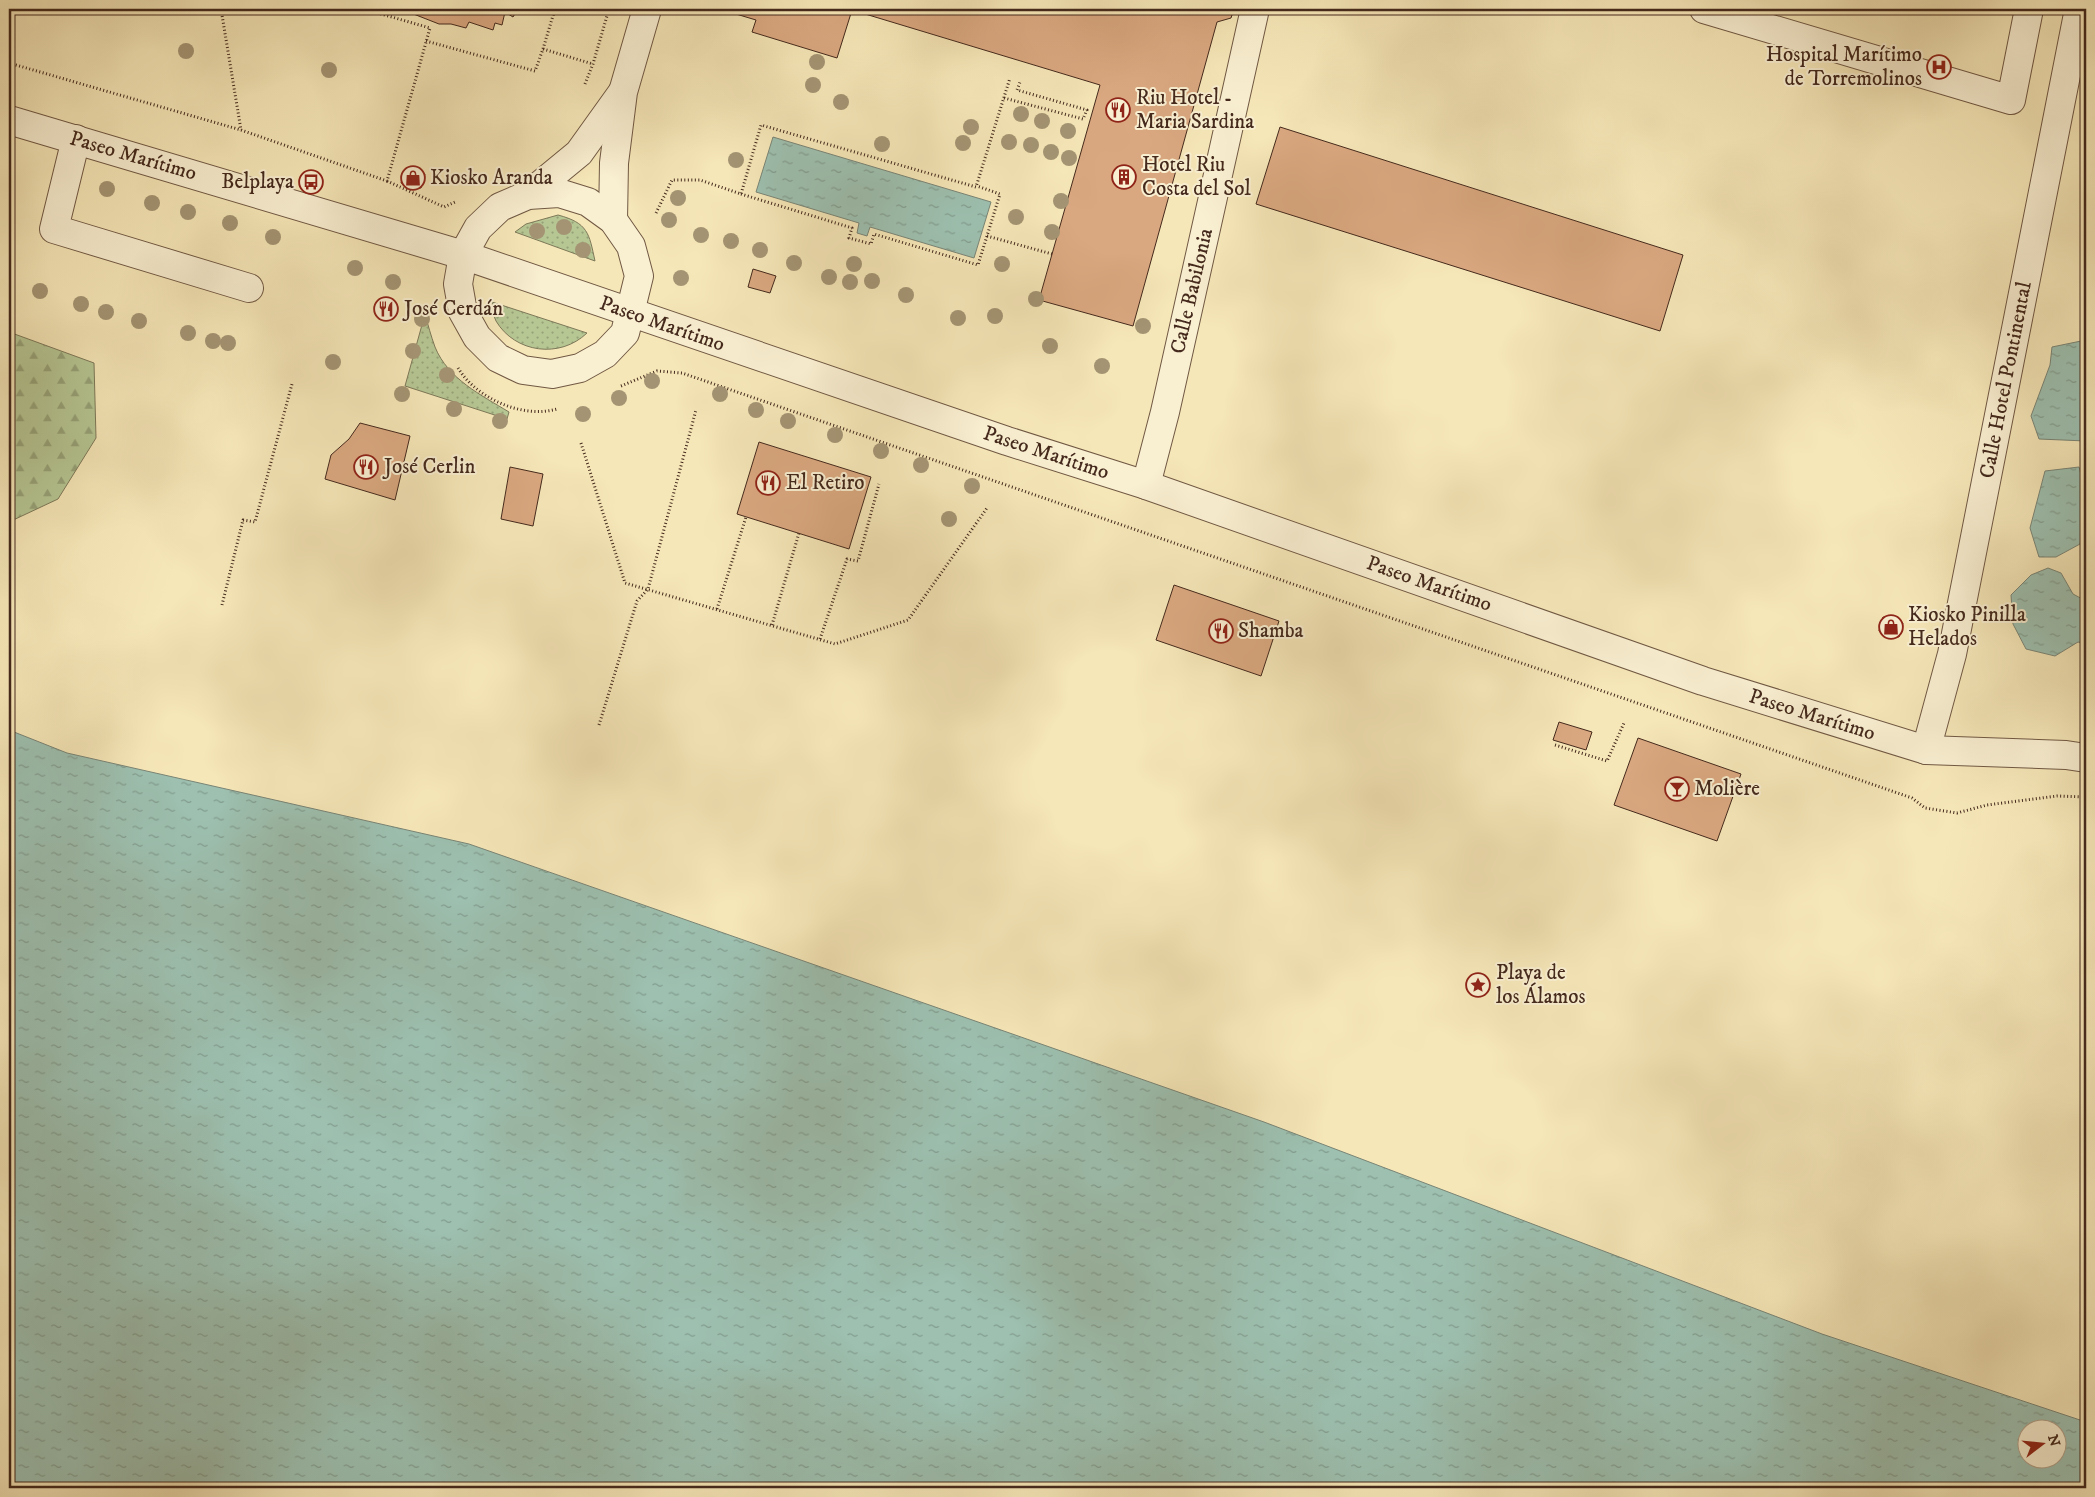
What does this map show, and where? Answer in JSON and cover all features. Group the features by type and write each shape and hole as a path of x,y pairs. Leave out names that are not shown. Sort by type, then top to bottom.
{"street":[{"path":"613,220 614,163 623,92 648,9"},
{"name":"Calle Babilonia","path":"1146,485 1165,412 1255,9"},
{"path":"1704,9 2012,100 2029,9"},
{"name":"Calle Hotel Pontinental","path":"1926,750 1952,654 2079,9"},
{"path":"528,195 559,193 588,202 613,220 631,246 639,276 628,312 625,333 605,354 580,368 552,374 524,370 498,358 477,337 463,312 458,284 463,255 478,228 500,207 528,195 579,153 623,92"},
{"name":"Paseo Marítimo","path":"9,120 463,255 998,438 1146,485 1703,681 1926,750 2066,755 2086,758"},
{"path":"76,139 54,229 249,288"}],"path":[{"path":"221,9 241,130"},
{"path":"364,9 430,28 387,181"},
{"path":"426,41 535,71 555,9"},
{"path":"582,90 593,64 609,9"},
{"path":"543,49 593,64"},
{"path":"9,63 241,130 387,181 444,207 461,199"},
{"path":"976,186 1010,78"},
{"path":"1004,98 1083,119 1086,110 1017,90 1020,82"},
{"path":"656,213 672,180 700,180 742,194 852,228 849,238 871,244 874,234 978,265 1000,194 761,125 742,194"},
{"path":"987,236 1052,254"},
{"path":"458,368 463,376 492,400 521,410 547,412 565,407"},
{"path":"614,390 657,371 682,373 1912,798 1925,808 1956,813 1987,805 2057,796 2086,797"},
{"path":"222,604 242,520 255,522 292,384"},
{"path":"599,726 638,601 648,589 696,410"},
{"path":"581,443 625,583 835,644 908,620 987,508"},
{"path":"820,640 847,559 858,561 879,484"},
{"path":"717,610 746,517"},
{"path":"772,626 799,533"},
{"path":"1555,745 1606,762 1624,723"}],"green space":[{"path":"558,215 576,222 586,230 595,261 515,232 526,224"},
{"path":"492,302 587,333 564,347 538,349 526,346 504,332 495,319"},
{"path":"425,314 435,347 448,368 466,385 509,412 507,419 405,386"},
{"path":"9,332 94,363 96,438 58,499 9,522"}],"water":[{"path":"773,137 991,202 974,258 870,227 867,236 857,233 859,223 756,192"},
{"path":"2086,340 2086,441 2039,439 2031,416 2050,365 2052,347"},
{"path":"2079,467 2086,505 2080,544 2056,557 2039,557 2030,528 2045,471"},
{"path":"2048,568 2061,573 2073,594 2086,601 2086,644 2078,642 2055,656 2026,649 2013,624 2011,595 2031,575"},
{"path":"9,730 67,753 469,844 1264,1122 1822,1334 2086,1422 2086,1488 9,1488"}],"building":[{"path":"409,9 518,9 513,17 505,12 502,25 495,23 493,30 469,22 466,28 451,24 439,24 411,13"},
{"name":"Hotel Riu Costa del Sol","path":"727,9 1234,9 1231,18 1217,22 1133,326 1039,300 1100,85 852,10 837,58 752,32 756,20 726,11"},
{"path":"1280,127 1683,255 1660,331 1256,204"},
{"name":"Kiosko Aranda","path":"406,168 425,174 421,188 401,183"},
{"path":"753,269 776,276 770,293 748,287"},
{"name":"José Cerlin","path":"360,423 410,436 395,500 325,479 331,455 349,439"},
{"path":"759,442 871,477 849,549 737,514"},
{"path":"510,467 543,474 533,526 501,519"},
{"path":"1174,585 1279,621 1261,676 1156,640"},
{"name":"Kiosko Pinilla Helados","path":"1883,617 1903,623 1899,637 1879,631"},
{"path":"1559,722 1592,732 1586,750 1553,740"},
{"name":"Molière","path":"1638,738 1741,774 1717,841 1614,805"}],"place":[{"name":"Hospital Marítimo de Torremolinos","path":"1939,67"},
{"name":"Riu Hotel - Maria Sardina","path":"1118,110"},
{"name":"Hotel Riu Costa del Sol","path":"1124,177"},
{"name":"Kiosko Aranda","path":"413,178"},
{"name":"Belplaya","path":"311,182"},
{"name":"José Cerdán","path":"386,309"},
{"name":"José Cerlin","path":"366,467"},
{"name":"El Retiro","path":"768,483"},
{"name":"Kiosko Pinilla Helados","path":"1891,627"},
{"name":"Shamba","path":"1221,631"},
{"name":"Molière","path":"1677,789"},
{"name":"Playa de los Álamos","path":"1478,985"}]}
